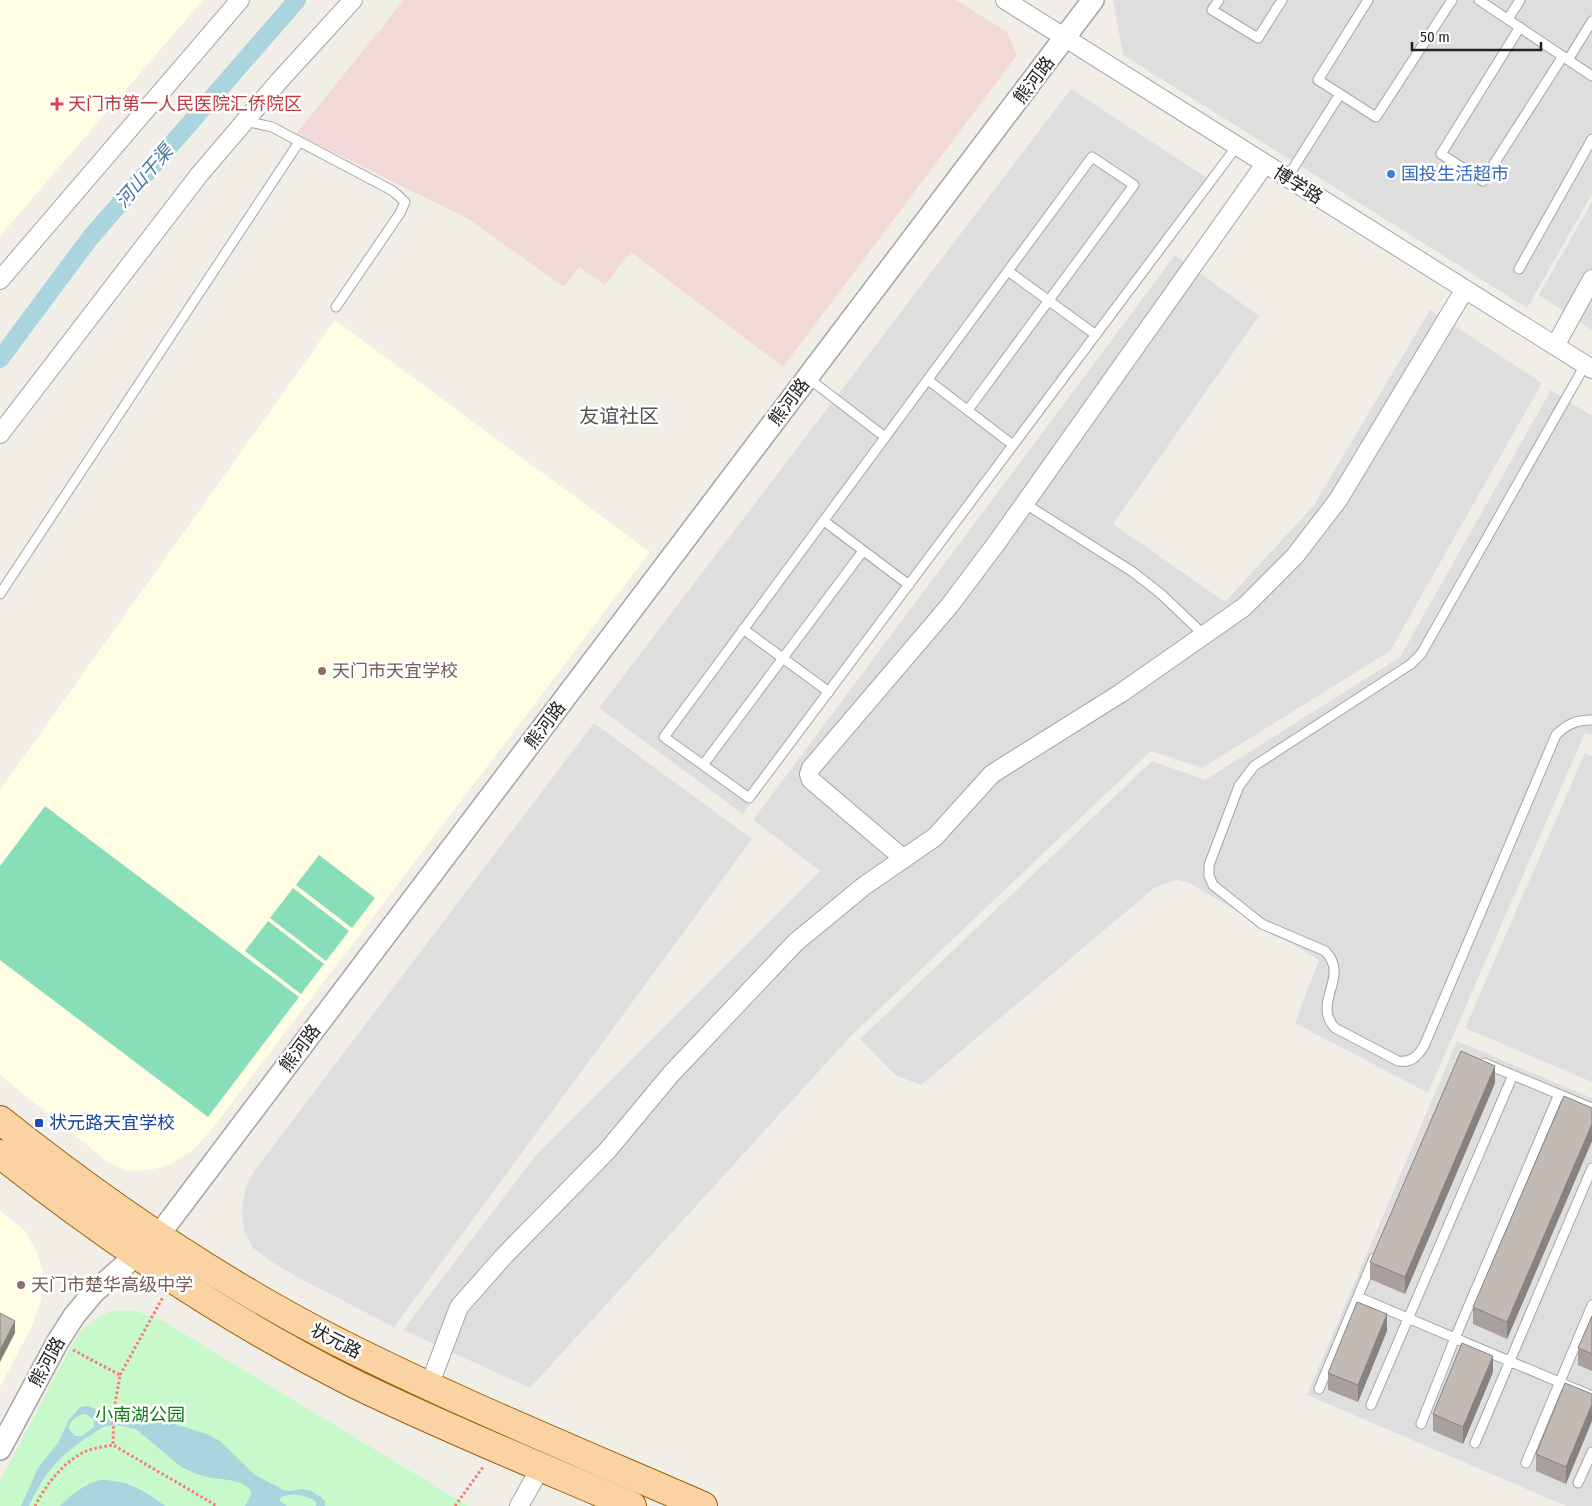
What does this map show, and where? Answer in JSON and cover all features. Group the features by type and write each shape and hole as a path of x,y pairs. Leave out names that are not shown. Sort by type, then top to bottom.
{"main road":[{"name":"状元路","path":"0,1120 44,1156 158,1236 278,1310 332,1340 429,1386 703,1506"},
{"name":"状元路","path":"0,1154 83,1218 173,1279 262,1333 354,1383 497,1448 632,1506"}],"street":[{"path":"0,280 240,0"},
{"path":"0,434 199,175 280,80 353,0"},
{"name":"博学路","path":"1005,0 1588,367"},
{"name":"熊河路","path":"0,1449 74,1316 94,1292 158,1236 1094,0"},
{"path":"904,859 811,780 809,774 811,768 950,605 1265,164"},
{"path":"1555,346 1592,279"},
{"path":"429,1386 459,1307 504,1256 607,1151 671,1074 796,942 864,886 935,837 992,774 1121,694 1244,607 1294,556 1332,507 1465,289"},
{"path":"519,1506 542,1467"}],"lane":[{"path":"1219,0 1212,10 1258,38 1282,0"},
{"path":"1368,0 1318,80 1376,117 1452,0"},
{"path":"1479,0 1592,76"},
{"path":"1508,19 1520,0"},
{"path":"1520,27 1441,154 1483,181 1592,21"},
{"path":"1287,178 1340,94"},
{"path":"245,121 272,127 393,191 405,202 400,213 336,307"},
{"path":"1519,269 1592,139"},
{"path":"0,594 300,142"},
{"path":"968,410 1134,185 1092,157 664,737 749,798 1237,146"},
{"path":"1008,271 1096,335"},
{"path":"1588,367 1421,654 1411,664 1254,766 1239,786 1209,865 1209,876 1213,885 1256,920 1274,930 1325,951 1332,958 1335,966 1335,977 1326,1008 1329,1022 1335,1028 1398,1061 1406,1062 1412,1060 1424,1046 1556,735 1565,726 1578,720 1592,720"},
{"path":"808,378 886,437"},
{"path":"928,380 1013,445"},
{"path":"1024,503 1133,572 1161,594 1204,635"},
{"path":"824,520 909,585"},
{"path":"703,765 863,551"},
{"path":"743,629 828,692"},
{"path":"1478,1060 1592,1108"},
{"path":"1372,1405 1513,1075"},
{"path":"1421,1424 1455,1338 1559,1094"},
{"path":"1476,1443 1592,1168"},
{"path":"1319,1389 1377,1252"},
{"path":"1358,1298 1592,1396"},
{"path":"1526,1463 1592,1305"},
{"path":"1578,1483 1592,1452"}],"path":[{"path":"113,1444 114,1410 120,1375 173,1279"},
{"path":"58,1342 120,1375"},
{"path":"35,1506 40,1494 64,1466 83,1452 113,1444 217,1506"},
{"path":"455,1506 497,1448"}],"shaded area":[{"name":"天门市第一人民医院汇侨院区","path":"0,0 203,0 0,236"},
{"path":"404,0 956,0 1007,32 1017,55 783,367 631,252 605,285 579,267 564,287 467,218 296,134"},
{"path":"1113,0 1592,0 1592,194 1527,308 1123,55"},
{"path":"1071,89 1216,184 743,814 599,708"},
{"path":"1592,202 1592,330 1539,295"},
{"path":"1175,255 1259,316 1113,524 1225,602 1314,505 1430,310 1542,383 1390,651 1202,768 1151,751 851,1036 530,1388 403,1330 536,1155 820,871 753,820"},
{"name":"天门市天宜学校","path":"335,320 650,552 212,1129 192,1151 171,1164 150,1170 127,1171 108,1162 0,1075 0,790"},
{"path":"1551,390 1592,416 1592,735 1585,733 1428,1093 1295,1023 1319,960 1188,882 1177,880 1154,888 921,1085 895,1075 860,1039 1152,761 1205,780 1400,657"},
{"path":"594,723 752,839 394,1327 299,1278 270,1261 253,1248 244,1231 242,1209 246,1187 255,1170"},
{"path":"1585,753 1592,756 1592,1082 1465,1028"},
{"path":"1457,1041 1592,1098 1592,1506 1566,1506 1307,1395"},
{"name":"天门市楚华高级中学","path":"0,1211 24,1230 36,1250 43,1271 41,1300 31,1328 0,1387"}],"green space":[{"path":"45,806 299,997 208,1117 0,960 0,866"},
{"path":"319,855 375,898 352,928 296,885"},
{"path":"293,888 349,931 326,961 270,918"},
{"path":"268,921 324,964 301,994 245,951"},
{"name":"小南湖公园","path":"133,1310 163,1321 468,1506 0,1506 0,1481 78,1334 93,1321 111,1311"}],"water":[{"path":"89,1406 111,1418 164,1421 207,1434 220,1441 255,1475 284,1490 302,1489 311,1491 325,1501 325,1506 316,1506 316,1502 303,1496 288,1495 280,1498 280,1501 287,1506 245,1506 252,1493 244,1484 232,1480 207,1477 190,1471 180,1466 137,1430 107,1426 78,1444 59,1460 43,1480 29,1506 21,1506 38,1468 58,1443 69,1420 80,1407","holes":["86,1414 94,1420 94,1427 82,1436 75,1436 69,1429 74,1418"]},
{"path":"100,1480 110,1480 135,1487 165,1506 60,1506 78,1490"}],"building":[{"path":"1461,1051 1495,1066 1405,1277 1370,1262"},
{"path":"1564,1096 1592,1108 1592,1124 1507,1322 1473,1307"},
{"path":"1357,1302 1387,1314 1358,1385 1328,1373"},
{"path":"0,1313 15,1321 0,1350"},
{"path":"1592,1316 1592,1354 1578,1348"},
{"path":"1462,1343 1493,1356 1463,1427 1433,1414"},
{"path":"1565,1383 1592,1394 1592,1404 1566,1467 1536,1454"}],"waterway":[{"name":"河山干渠","path":"0,359 90,238 297,0"}],"place":[{"name":"天门市第一人民医院汇侨院区","path":"57,104"},
{"name":"国投生活超市","path":"1391,174"},
{"name":"天门市天宜学校","path":"322,671"},
{"name":"状元路天宜学校","path":"39,1123"},
{"name":"天门市楚华高级中学","path":"21,1285"}],"district":[{"name":"友谊社区","path":"619,416"}]}
